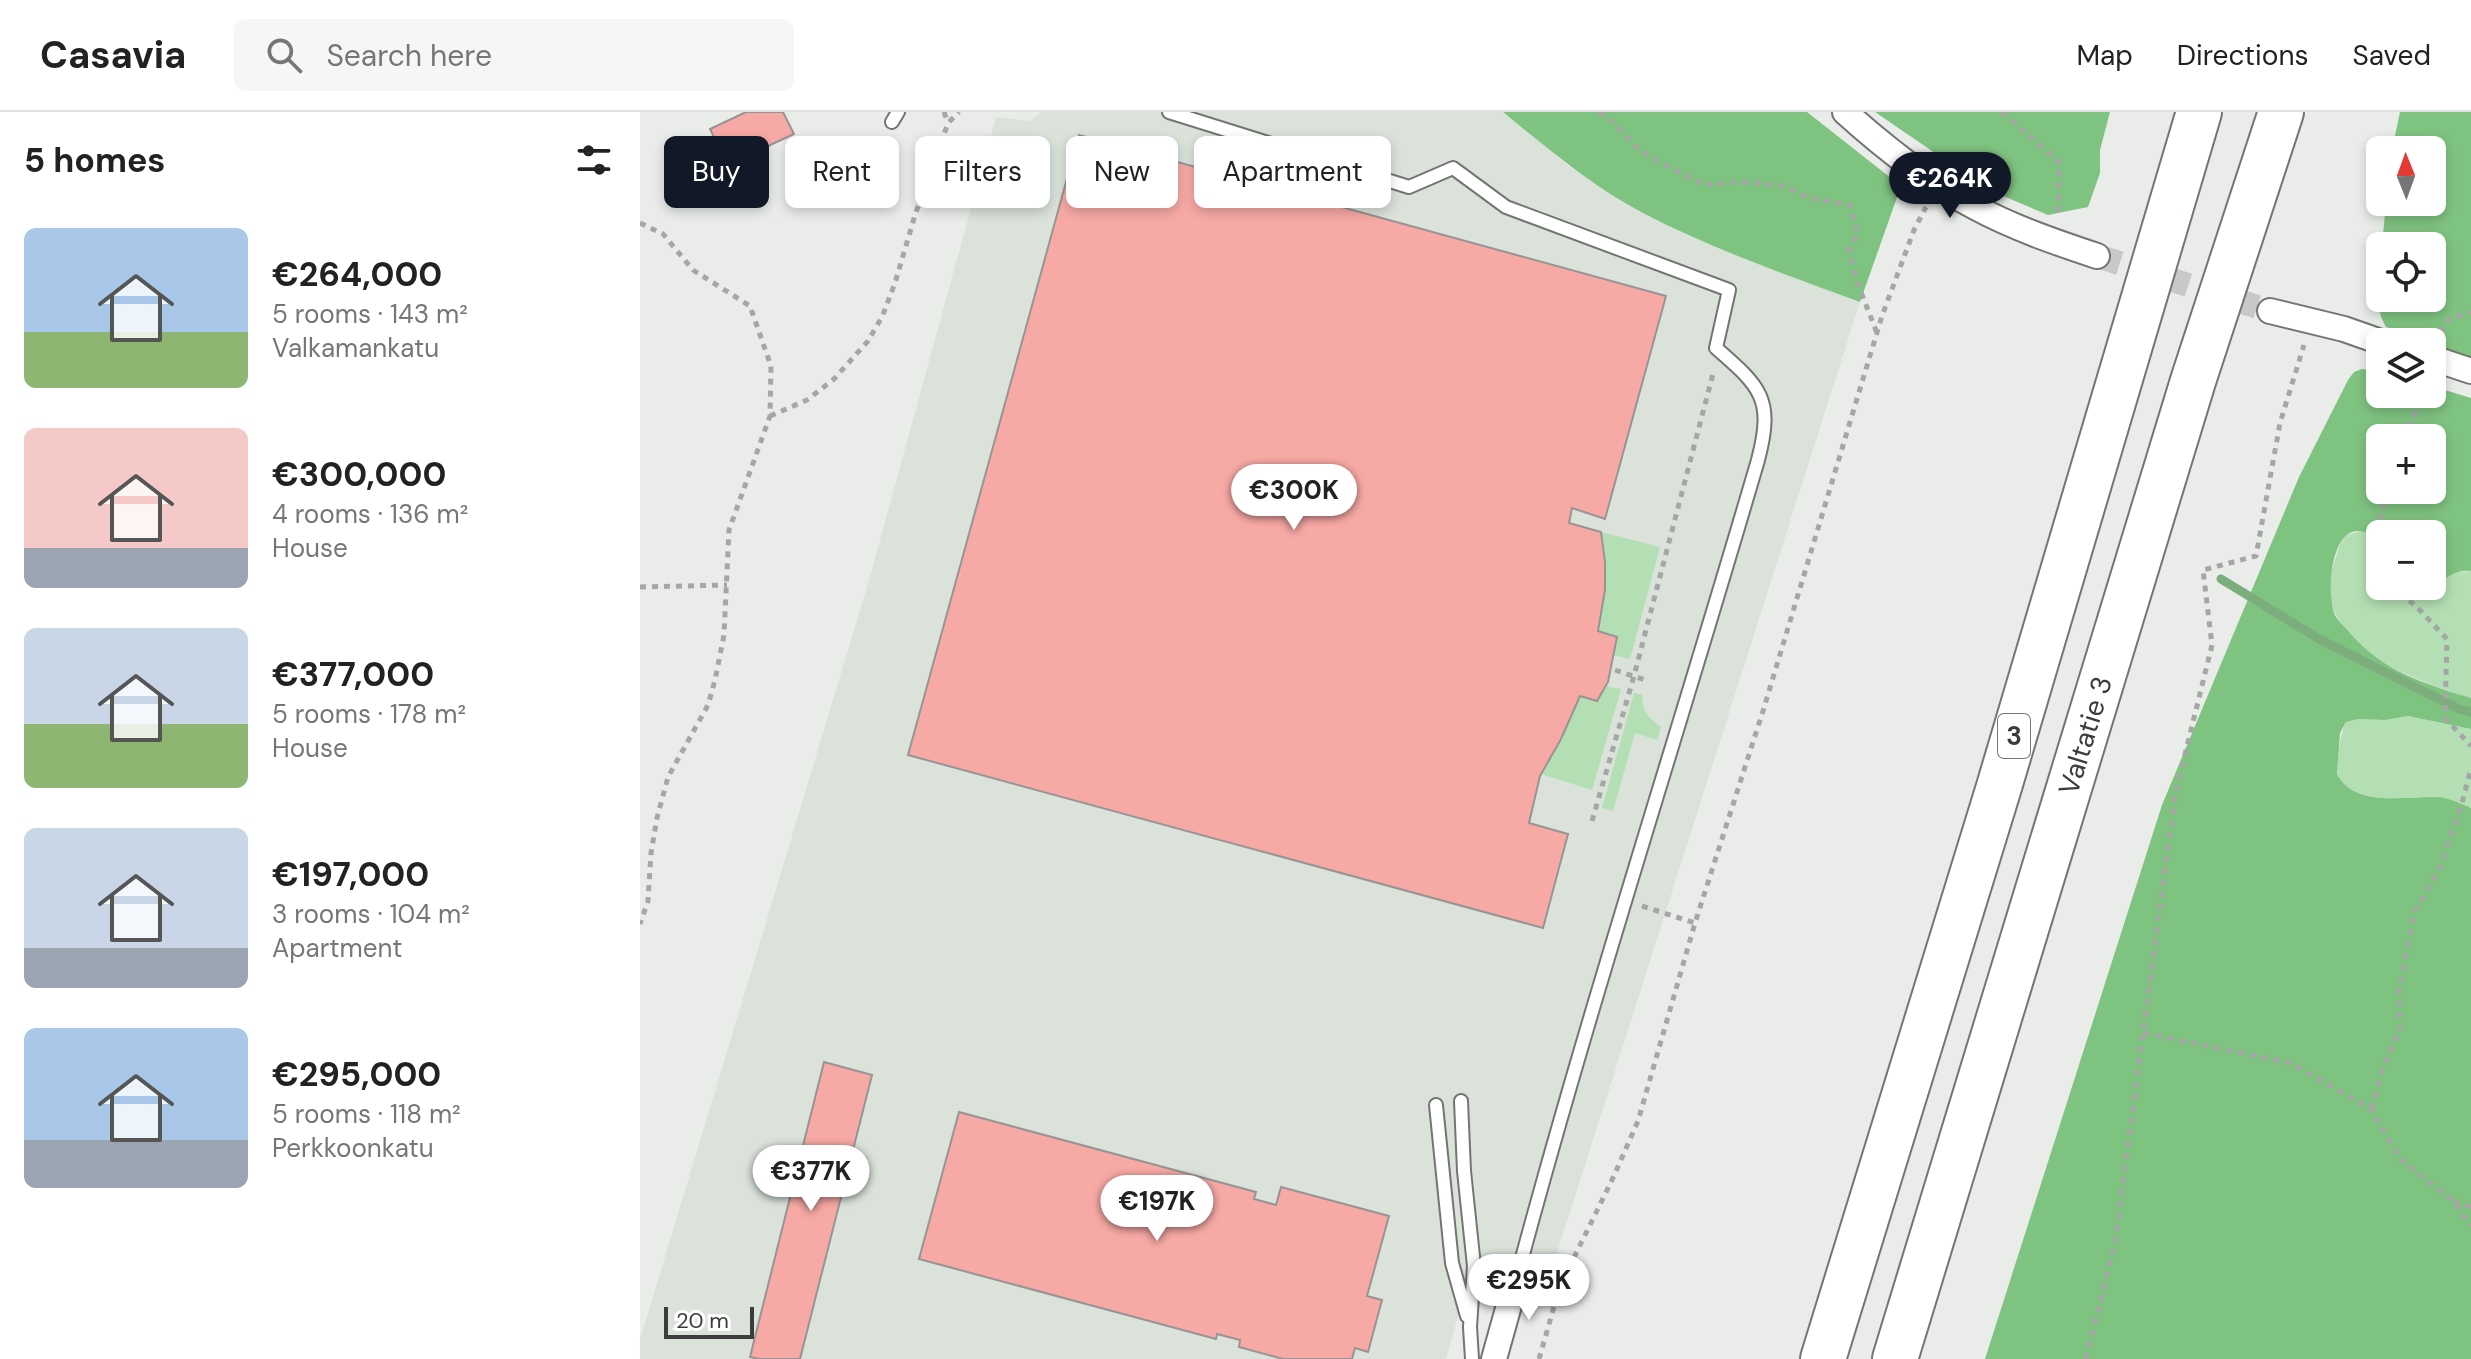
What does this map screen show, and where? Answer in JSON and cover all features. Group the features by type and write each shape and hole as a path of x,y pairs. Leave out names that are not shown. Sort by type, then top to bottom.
{"highway":[{"name":"3","path":"1823,1359 2003,771 2199,112"},
{"name":"Valtatie 3","path":"1895,1359 2193,381 2280,114"}],"street":[{"path":"1845,112 1886,147 1976,207 2097,256"},
{"path":"2270,311 2366,337"},
{"path":"2446,363 2471,371"},
{"path":"1494,1359 1518,1273"}],"lane":[{"path":"1169,112 1409,187 1453,168 1506,207 1729,290 1716,348 1758,389 1765,407 1764,437 1563,1107 1518,1273"},
{"path":"1461,1101 1464,1171 1474,1266 1470,1327 1472,1359"},
{"path":"1436,1105 1452,1263 1470,1327"}],"path":[{"path":"944,112 948,123"},
{"path":"770,416 807,400 834,379 868,341 882,317 895,283 948,123 959,112"},
{"path":"1599,112 1650,157 1704,185 1746,182 1784,186 1808,198 1850,205 1858,234 1849,251 1877,334"},
{"path":"2002,112 2059,162 2057,242"},
{"path":"1539,1359 1560,1286 1638,1121 1695,923 1768,696 1877,334 1914,230 1939,185"},
{"path":"640,223 663,234 693,270 750,306 771,366 770,416 729,530 724,635 715,680 708,705 668,777 651,853 648,901 640,924"},
{"path":"2443,328 2449,319 2471,312"},
{"path":"2086,1359 2115,1242 2175,795 2212,645 2203,570 2256,556 2280,423 2311,321"},
{"path":"1592,821 1634,676 1715,368 1716,348"},
{"path":"640,587 727,585"},
{"path":"2408,600 2447,639 2445,718 2471,746"},
{"path":"1615,670 1648,681"},
{"path":"2371,1109 2383,1068 2400,1028 2399,989 2415,911 2440,867 2471,768"},
{"path":"1626,900 1695,923"},
{"path":"2144,1033 2290,1063 2371,1109 2400,1159 2453,1201 2471,1226"},
{"path":"2453,1201 2471,1207"}],"shaded area":[{"path":"1041,112 1503,112 1566,164 1642,212 1751,261 1860,302 1541,1303 1467,1284 1446,1359 640,1359 640,1340 868,584 971,208 1050,208 1050,136 991,136 996,117 1030,121"}],"green space":[{"path":"1503,112 1807,112 1901,186 1860,302 1723,250 1643,213 1588,179"},
{"path":"1875,112 2110,112 2100,150 2100,173 2088,207 2048,215 1989,190"},
{"path":"2400,112 2471,112 2471,358 2446,349 2446,328 2389,328 2379,312 2446,312 2446,232 2383,232 2385,216 2446,216 2446,136 2395,136"},
{"path":"2366,370 2366,408 2446,408 2446,390 2471,398 2471,571 2462,571 2446,579 2446,520 2366,520 2366,533 2353,532 2344,538 2337,549 2331,594 2337,619 2375,656 2420,681 2471,698 2471,729 2408,716 2346,722 2340,733 2337,774 2345,785 2367,796 2440,797 2471,808 2471,1359 1985,1359 2162,805 2299,477 2354,372"},
{"path":"1601,532 1660,547 1630,659 1613,655 1616,637 1598,631 1604,582"},
{"path":"2356,532 2366,532 2366,600 2446,600 2446,577 2452,573 2471,571 2471,698 2395,669 2350,636 2336,615 2330,591 2338,550 2346,537"},
{"path":"1605,686 1621,689 1592,790 1541,774 1580,696 1597,701"},
{"path":"1634,693 1642,695 1647,713 1661,727 1657,740 1635,733 1613,811 1602,808"},
{"path":"2408,716 2471,729 2471,808 2436,797 2367,796 2344,786 2337,770 2340,739 2346,722"}],"building":[{"path":"746,112 783,112 794,134 769,146 769,136 713,136 710,129"},
{"path":"1178,162 1194,167 1194,208 1345,208 1666,296 1605,519 1572,508 1569,523 1601,532 1605,590 1598,631 1617,637 1608,682 1597,701 1580,696 1540,776 1529,823 1568,834 1543,928 908,755 1066,182 1066,208 1178,208"},
{"path":"824,1062 872,1075 800,1359 750,1357"},
{"path":"959,1112 1256,1192 1254,1199 1276,1205 1281,1187 1389,1216 1367,1296 1382,1300 1368,1352 1355,1348 1352,1359 1283,1359 1239,1347 1240,1340 1217,1334 1216,1339 919,1259"}],"waterway":[{"path":"2221,579 2319,639 2459,709 2471,712"}],"tunnel":[{"path":"2097,256 2270,311"}]}
